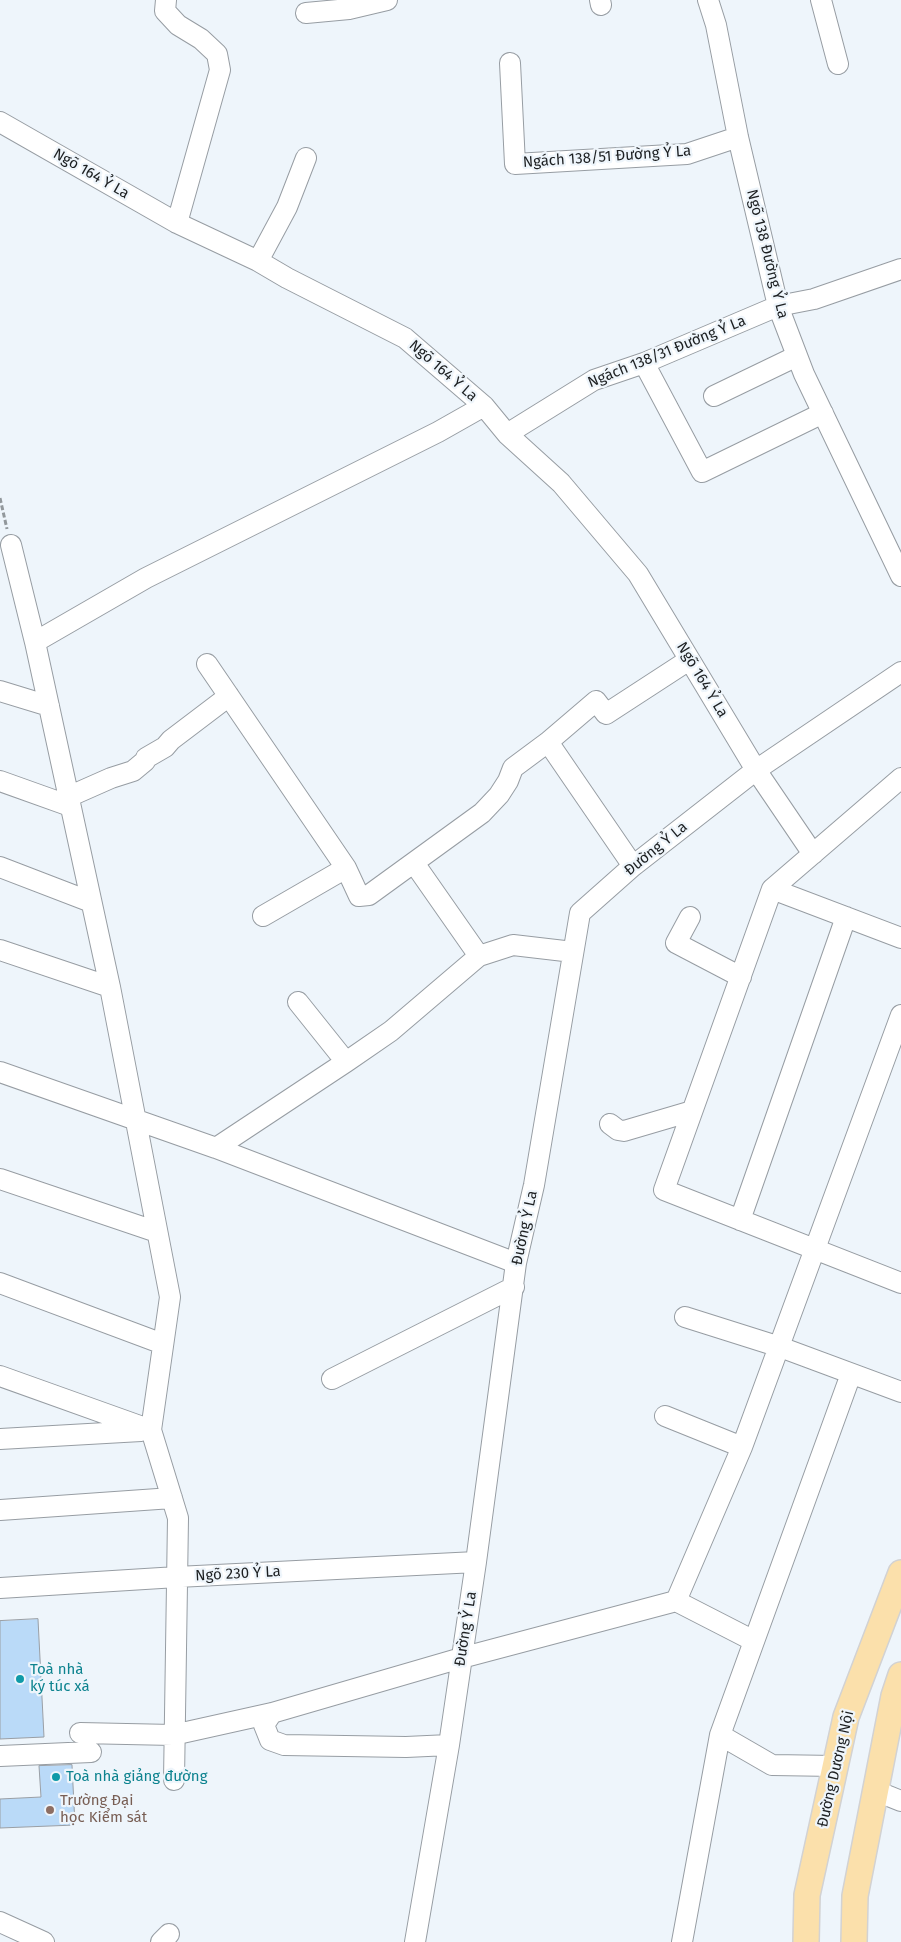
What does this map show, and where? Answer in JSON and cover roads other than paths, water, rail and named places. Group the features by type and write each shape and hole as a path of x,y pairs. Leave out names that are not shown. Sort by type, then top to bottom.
{"main road":[{"name":"Đường Dương Nội","path":"806,1942 807,1895 846,1717 901,1573"},
{"path":"854,1942 855,1896 894,1696 901,1675"}],"street":[{"path":"166,0 165,11 178,25 201,39 217,54 220,70 177,223"},
{"path":"306,14 349,9 387,0"},
{"name":"Ngõ 138 Đường Ỷ La","path":"708,0 716,25 738,137 778,306 797,356 901,576"},
{"path":"821,0 838,64"},
{"name":"Ngách 138/51 Đường Ỷ La","path":"510,64 515,164 687,154 738,137"},
{"name":"Ngõ 164 Ỷ La","path":"0,122 177,223 258,261 405,338 484,406 507,434 561,483 638,574 756,770 813,854"},
{"path":"258,261 288,207 306,158"},
{"name":"Ngách 138/31 Đường Ỷ La","path":"507,434 594,380 644,363 778,306 814,299 901,269"},
{"path":"714,396 797,356"},
{"path":"644,363 702,472 823,413"},
{"path":"34,642 146,578 429,436 484,406"},
{"path":"11,545 49,706 110,987 170,1297 150,1430 178,1518 173,1735 174,1780"},
{"path":"207,664 346,868 359,896 364,896 482,813 499,795 508,781 513,768 548,742 596,701 606,714 689,660"},
{"name":"Đường Ỷ La","path":"416,1942 449,1745 476,1562 516,1263 534,1185 580,914 633,866 756,770 901,672"},
{"path":"0,692 49,706"},
{"path":"0,781 69,801 111,778 134,771 146,758 165,747 171,740 230,696"},
{"path":"548,742 633,866"},
{"path":"901,778 772,889 664,1190 901,1283"},
{"path":"414,862 479,956"},
{"path":"0,867 91,902"},
{"path":"263,916 346,868"},
{"path":"772,889 901,938"},
{"path":"690,917 676,944 741,977"},
{"path":"740,1220 846,917"},
{"path":"216,1148 391,1031 479,956 513,945 573,952"},
{"path":"0,950 110,987"},
{"path":"298,1002 346,1062"},
{"path":"676,1601 742,1447 901,1015"},
{"path":"0,1072 216,1148 516,1263"},
{"path":"610,1124 618,1130 624,1131 692,1111"},
{"path":"0,1179 157,1232"},
{"path":"0,1282 163,1344"},
{"path":"332,1379 514,1287"},
{"path":"685,1317 780,1348 901,1392"},
{"path":"682,1942 720,1735 851,1374"},
{"path":"0,1376 150,1430"},
{"path":"664,1416 742,1447"},
{"path":"0,1439 150,1430"},
{"path":"0,1510 172,1498"},
{"name":"Ngõ 230 Ỷ La","path":"0,1588 476,1562"},
{"path":"80,1733 173,1735 272,1712 461,1658 676,1601 754,1642"},
{"path":"272,1712 264,1725 270,1740 284,1745 406,1747 449,1745"},
{"path":"720,1735 772,1765 835,1766"},
{"path":"0,1756 91,1752"},
{"path":"876,1791 901,1801"},
{"path":"0,1922 44,1942"}],"place":[{"name":"Toà nhà ký túc xá","path":"20,1679"},
{"name":"Toà nhà giảng đường","path":"56,1777"},
{"name":"Trường Đại học Kiểm sát","path":"50,1810"}]}
